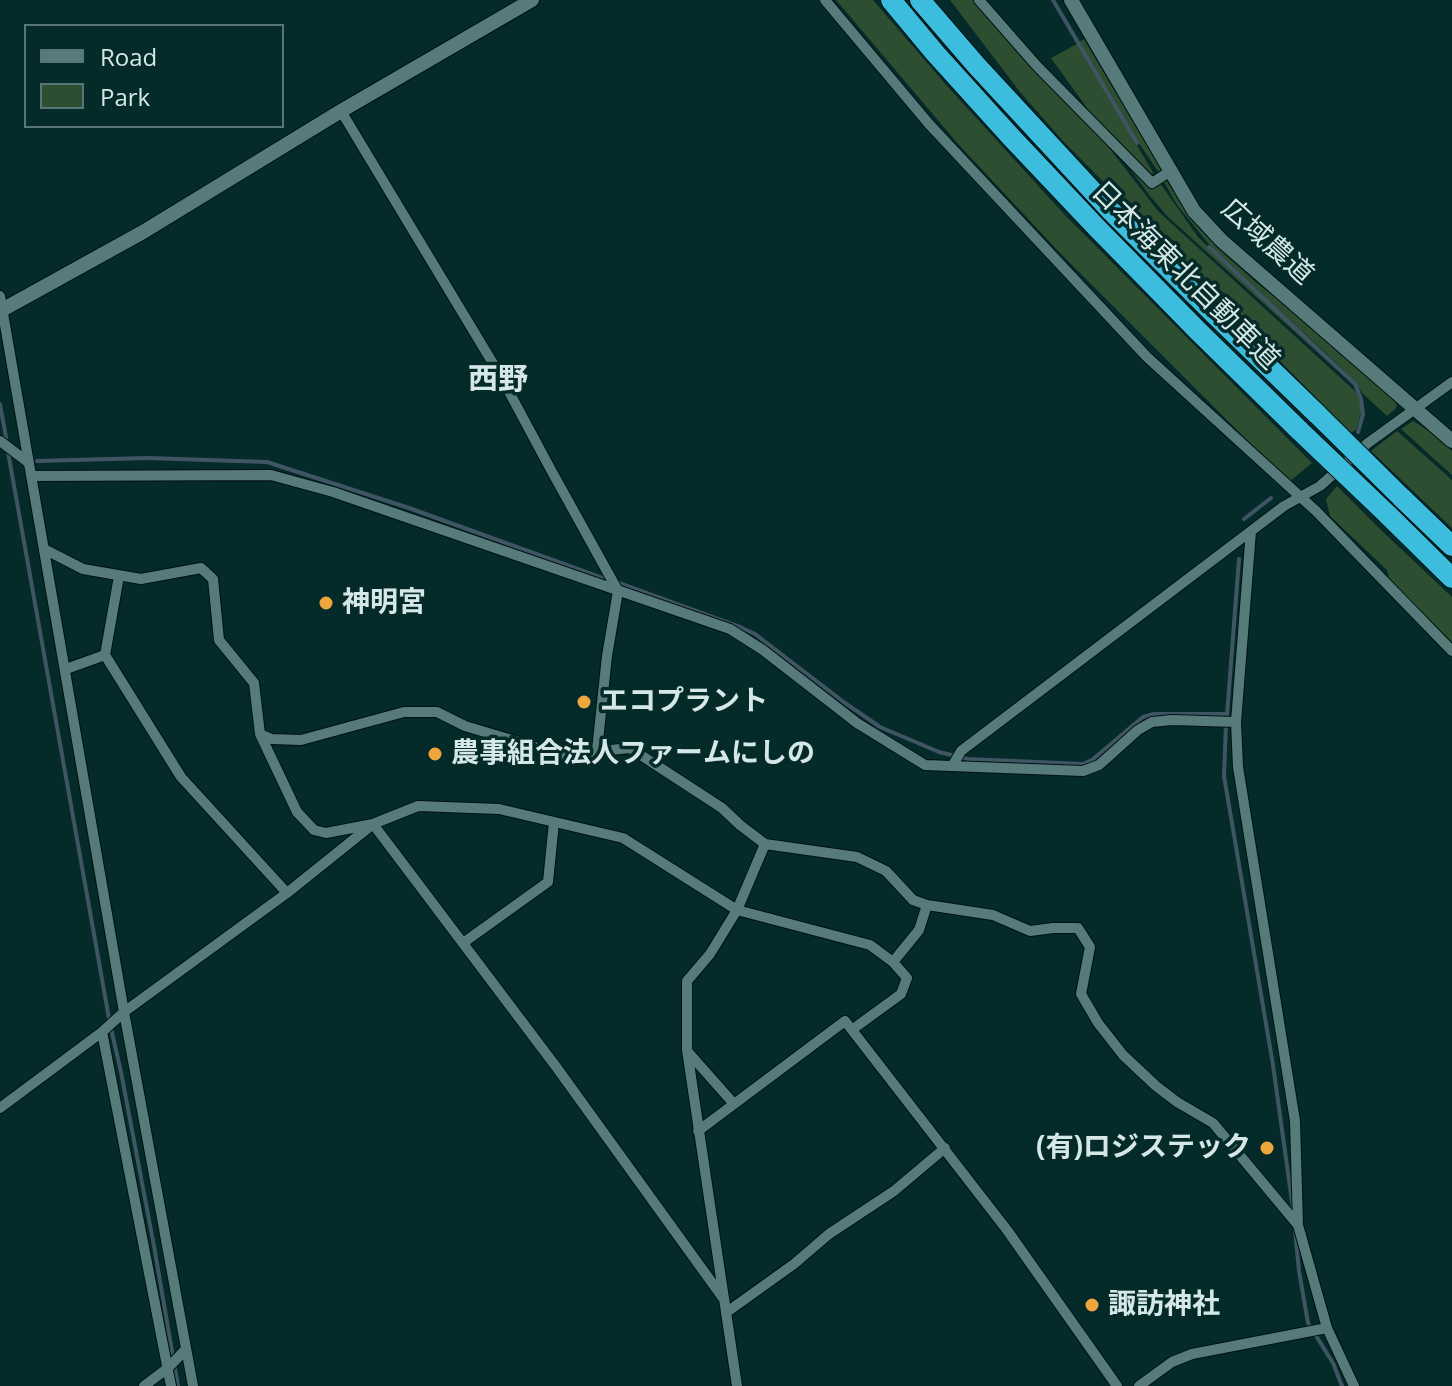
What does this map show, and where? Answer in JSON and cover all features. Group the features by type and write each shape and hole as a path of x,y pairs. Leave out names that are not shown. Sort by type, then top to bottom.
{"highway":[{"name":"日本海東北自動車道","path":"891,0 935,53 1097,228 1198,331 1452,578"},
{"name":"日本海東北自動車道","path":"920,0 1111,211 1452,546"},
{"path":"931,0 976,65"}],"street":[{"path":"193,1386 124,1012 1,306 143,232 341,111 532,0"},
{"path":"825,0 929,124 1147,357 1316,511 1452,651"},
{"path":"979,0 1036,65 1152,183 1172,170"},
{"name":"広域農道","path":"1071,0 1194,211 1222,241 1452,441"},
{"path":"341,111 500,375 618,591 597,750"},
{"path":"953,765 961,751 1284,506 1320,486 1368,443 1452,382"},
{"path":"0,441 29,463"},
{"path":"32,476 271,475 333,492 730,629 763,650 857,723 925,765 1083,771 1099,765 1138,730 1152,722 1236,722"},
{"path":"1251,531 1236,722 1238,767 1295,1121 1298,1225 1327,1328 1354,1386"},
{"path":"44,549 83,569 119,576 141,579 201,568 213,579 219,640 254,683 260,734 297,812 314,830 326,833 373,824 418,806 499,809 623,838 737,910 870,945 893,962 907,978 901,994 853,1029"},
{"path":"119,576 105,655 181,777 287,893"},
{"path":"66,669 105,655"},
{"path":"260,734 272,739 301,740 404,712 437,712 465,726 562,755 630,748 722,808 765,844 857,857 886,871 913,900 927,905 993,915 1030,931 1078,928 1090,947 1081,994 1098,1023 1123,1055 1156,1086 1213,1123 1298,1225"},
{"path":"463,943 548,882 554,822"},
{"path":"0,1108 124,1012 287,893 373,824"},
{"path":"373,824 557,1068 723,1298"},
{"path":"737,1386 687,1050 687,981 710,954 737,910 765,844"},
{"path":"893,962 919,930 927,905"},
{"path":"698,1131 845,1021 1007,1230 1117,1386"},
{"path":"102,1032 171,1386"},
{"path":"687,1050 734,1104"},
{"path":"727,1312 794,1264 829,1234 894,1191 945,1148"},
{"path":"1139,1386 1172,1362 1192,1354 1327,1328"},
{"path":"144,1386 186,1349"}],"green space":[{"path":"836,0 873,0 1065,215 1312,463 1289,482 1060,253 959,145"},
{"path":"950,0 975,0 1107,145 1158,211 1356,392 1361,413 1356,430 1351,433 1063,141 1020,92"},
{"path":"1084,39 1161,169 1159,173 1079,42"},
{"path":"1077,44 1154,174 1149,173 1092,115 1051,58"},
{"path":"1127,165 1151,188 1160,183 1198,237 1349,381 1167,216"},
{"path":"1163,180 1218,248 1395,401 1395,409 1387,416 1330,357 1212,248 1177,205"},
{"path":"1413,421 1452,451 1452,475 1401,429"},
{"path":"1397,431 1452,480 1452,528 1371,451"},
{"path":"1337,486 1452,597 1452,642 1390,581 1387,570 1330,516 1326,499"}],"waterway":[{"path":"1053,0 1137,143"},
{"path":"1209,247 1355,384 1363,414 1358,432"},
{"path":"0,404 7,443"},
{"path":"8,452 178,1386"},
{"path":"37,461 148,458 267,462 409,508 608,580"},
{"path":"1244,519 1271,498"},
{"path":"1227,715 1239,559"},
{"path":"616,582 755,634 880,727 939,752 968,759 1083,764 1092,760 1143,717 1154,714 1227,714"},
{"path":"1226,724 1224,776 1273,1065 1293,1209"},
{"path":"1295,1230 1308,1323 1333,1363 1342,1386"}],"place":[{"name":"神明宮","path":"326,603"},
{"name":"エコプラント","path":"584,702"},
{"name":"農事組合法人ファームにしの","path":"435,754"},
{"name":"(有)ロジステック","path":"1267,1148"},
{"name":"諏訪神社","path":"1092,1305"}],"district":[{"name":"西野","path":"498,380"}]}
